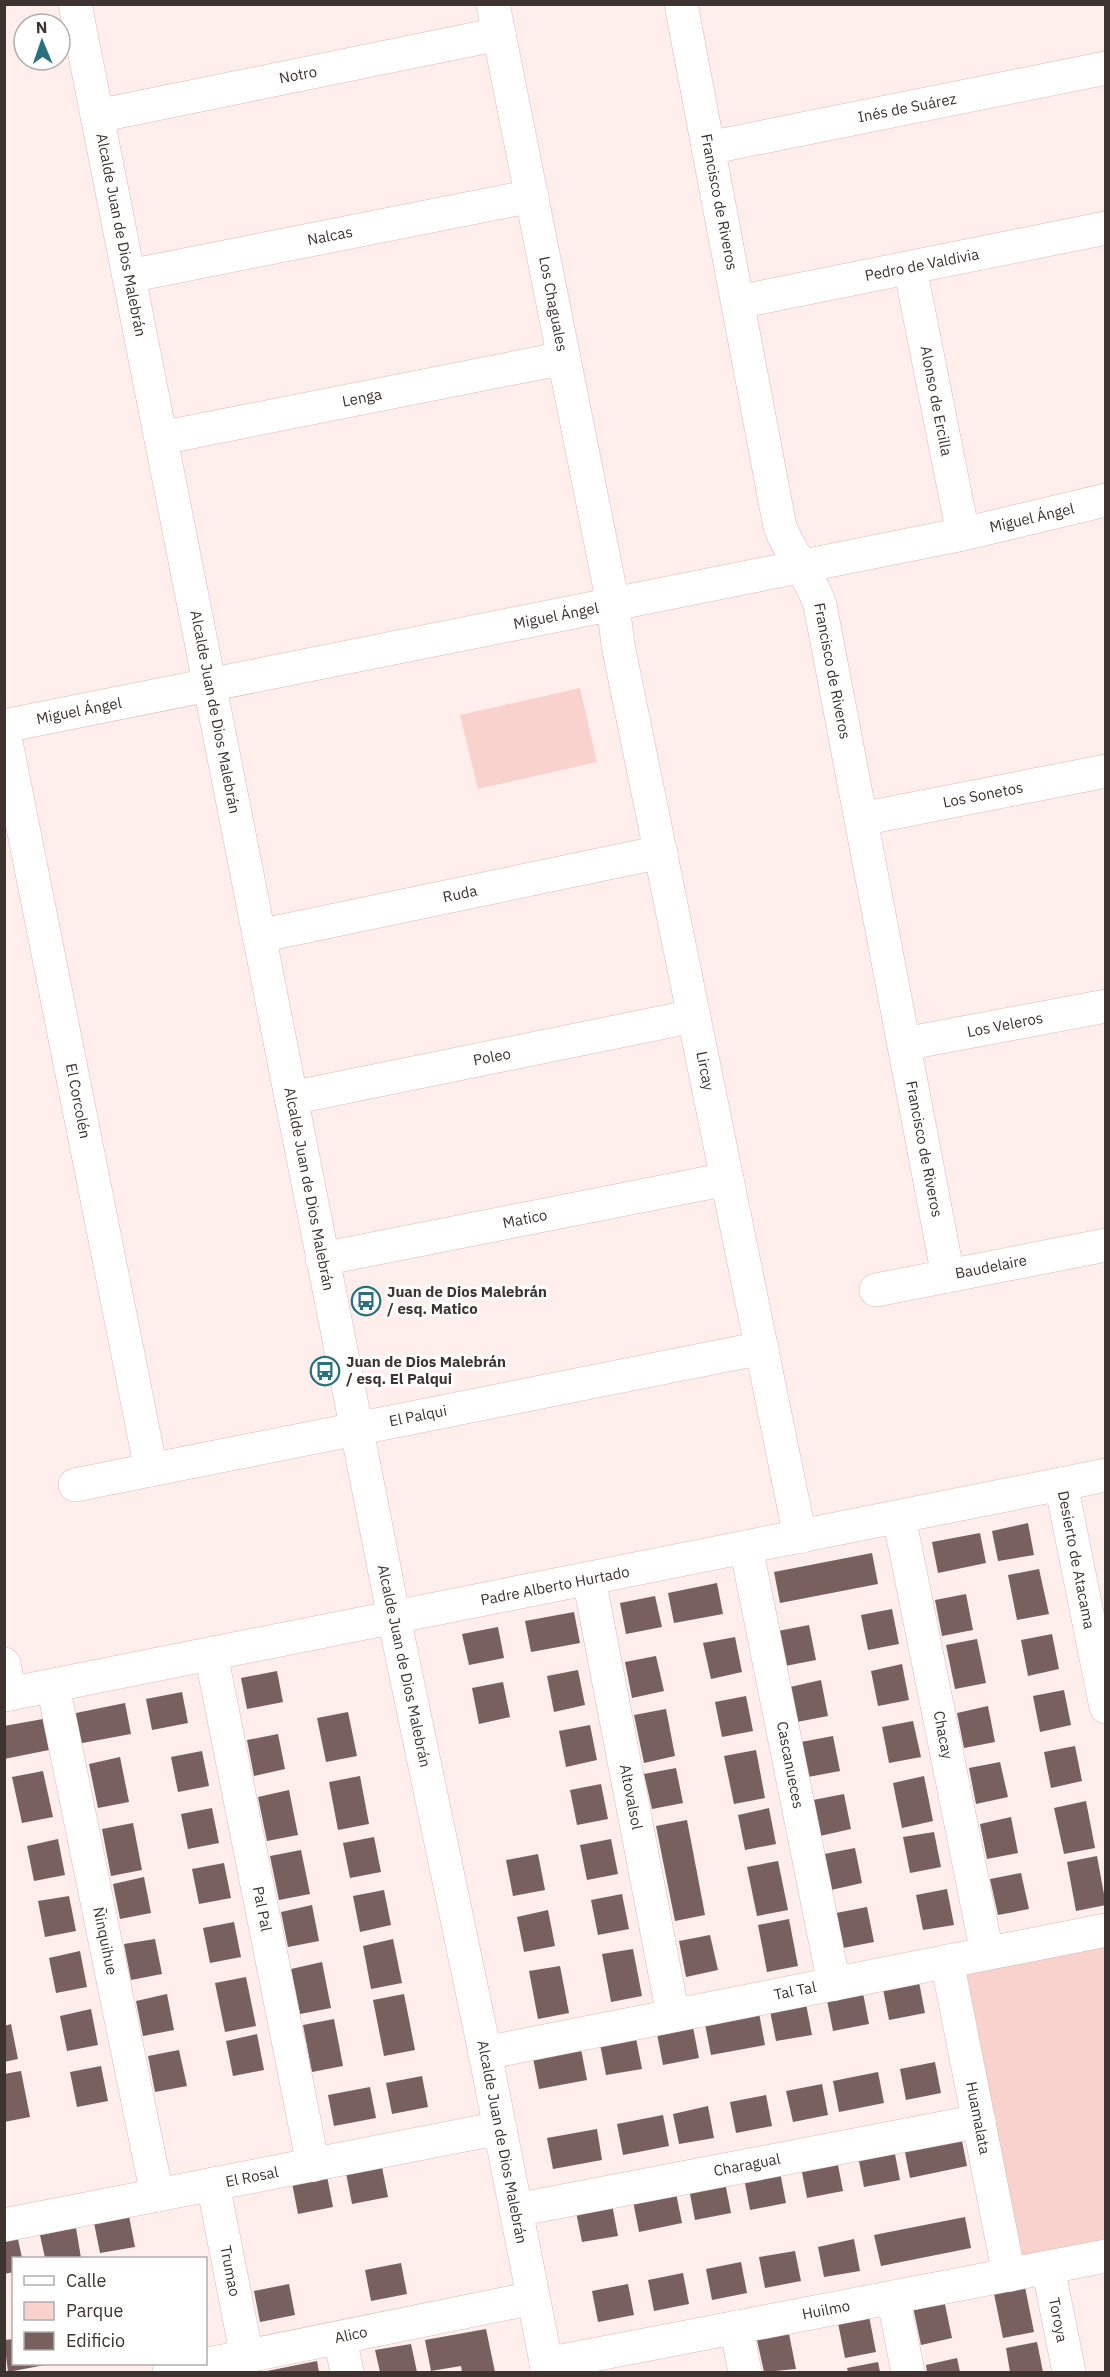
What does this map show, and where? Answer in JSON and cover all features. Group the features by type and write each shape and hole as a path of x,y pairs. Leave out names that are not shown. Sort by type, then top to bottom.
{"street":[{"name":"Alcalde Juan de Dios Malebrán","path":"75,4 322,1259 485,2053 547,2368"},
{"name":"Francisco de Riveros","path":"681,4 780,527 810,579 820,605 948,1276"},
{"name":"Notro","path":"97,116 496,19"},
{"name":"Los Chaguales","path":"496,19 613,604"},
{"name":"Inés de Suárez","path":"708,148 1106,68"},
{"name":"Nalcas","path":"129,276 532,196"},
{"name":"Pedro de Valdivia","path":"738,303 1106,228"},
{"name":"Alonso de Ercilla","path":"910,268 963,534"},
{"name":"Lenga","path":"161,438 564,358"},
{"name":"Miguel Ángel","path":"4,726 963,534 1106,500"},
{"name":"Lircay","path":"613,604 618,645 800,1537"},
{"name":"El Corcolén","path":"4,732 151,1470"},
{"name":"Los Sonetos","path":"861,819 1106,771"},
{"name":"Ruda","path":"259,936 661,852"},
{"name":"Los Veleros","path":"904,1044 1106,1006"},
{"name":"Poleo","path":"291,1098 694,1016"},
{"name":"Matico","path":"322,1259 727,1179"},
{"name":"Baudelaire","path":"876,1290 1106,1245"},
{"name":"El Palqui","path":"75,1485 762,1348"},
{"name":"Padre Alberto Hurtado","path":"6,1684 52,1686 1106,1475"},
{"name":"Desierto de Atacama","path":"1061,1484 1106,1707"},
{"name":"Chacay","path":"899,1517 987,1953"},
{"name":"Cascanueces","path":"746,1547 834,1984"},
{"name":"Altovalsol","path":"589,1579 674,2015"},
{"name":"Pal Pal","path":"211,1654 313,2165"},
{"name":"Ñinquihue","path":"52,1686 157,2195"},
{"name":"Tal Tal","path":"485,2053 1106,1930"},
{"name":"Huamalata","path":"946,1961 1010,2275"},
{"name":"Charagual","path":"516,2210 979,2121"},
{"name":"El Rosal","path":"4,2225 500,2128"},
{"name":"Trumao","path":"213,2184 247,2357"},
{"name":"Huilmo","path":"547,2368 736,2328 1106,2256"},
{"name":"Toroya","path":"1048,2267 1069,2373"},
{"path":"893,2297 908,2373"},
{"name":"Alico","path":"178,2372 533,2298"},
{"path":"736,2328 745,2373"},
{"path":"340,2338 347,2373"}],"green space":[{"path":"580,688 597,762 478,789 460,715"},
{"path":"1105,1946 1105,2245 1017,2261 962,1973"}],"building":[{"path":"1028,1523 1034,1555 998,1561 992,1531"},
{"path":"980,1533 986,1563 938,1573 932,1542"},
{"path":"872,1553 878,1584 780,1603 774,1572"},
{"path":"1039,1569 1049,1614 1017,1620 1008,1575"},
{"path":"717,1583 723,1614 674,1623 668,1593"},
{"path":"966,1594 973,1630 942,1636 935,1600"},
{"path":"655,1596 662,1627 626,1634 620,1603"},
{"path":"892,1609 899,1644 868,1650 861,1615"},
{"path":"574,1612 580,1643 531,1652 525,1621"},
{"path":"809,1625 816,1660 785,1666 778,1631"},
{"path":"498,1627 504,1658 469,1665 462,1634"},
{"path":"1052,1634 1059,1669 1028,1676 1021,1640"},
{"path":"735,1637 742,1672 711,1679 703,1643"},
{"path":"977,1639 986,1683 955,1689 946,1645"},
{"path":"656,1656 664,1691 632,1698 625,1662"},
{"path":"902,1664 909,1700 878,1706 871,1671"},
{"path":"578,1670 585,1705 554,1712 547,1676"},
{"path":"277,1671 283,1702 247,1709 241,1678"},
{"path":"821,1680 828,1716 797,1722 790,1687"},
{"path":"503,1682 510,1717 479,1724 472,1688"},
{"path":"1064,1690 1071,1725 1040,1732 1033,1696"},
{"path":"182,1692 188,1723 152,1730 146,1699"},
{"path":"746,1696 753,1731 722,1737 715,1702"},
{"path":"125,1703 131,1734 77,1744 71,1714"},
{"path":"988,1706 995,1742 964,1748 957,1713"},
{"path":"666,1709 675,1756 644,1763 634,1715"},
{"path":"348,1712 357,1756 326,1762 317,1718"},
{"path":"43,1719 49,1750 4,1759 4,1726"},
{"path":"913,1721 921,1757 889,1763 882,1727"},
{"path":"590,1725 597,1760 566,1767 559,1731"},
{"path":"278,1734 285,1769 254,1776 247,1740"},
{"path":"833,1736 840,1771 808,1777 801,1742"},
{"path":"1075,1746 1082,1781 1051,1788 1044,1752"},
{"path":"756,1750 765,1798 734,1804 724,1756"},
{"path":"202,1751 209,1786 178,1792 171,1757"},
{"path":"120,1757 129,1802 98,1808 89,1764"},
{"path":"1000,1762 1008,1797 976,1804 969,1768"},
{"path":"676,1768 683,1803 652,1809 644,1774"},
{"path":"43,1771 53,1817 22,1823 12,1777"},
{"path":"360,1776 369,1824 338,1830 329,1782"},
{"path":"924,1776 933,1821 902,1828 893,1783"},
{"path":"601,1784 608,1819 577,1825 570,1790"},
{"path":"289,1790 298,1835 267,1841 258,1797"},
{"path":"844,1794 851,1829 820,1836 813,1800"},
{"path":"1086,1801 1095,1848 1064,1854 1054,1808"},
{"path":"212,1808 219,1843 188,1849 181,1814"},
{"path":"769,1808 776,1844 745,1850 738,1815"},
{"path":"1011,1817 1018,1853 987,1859 980,1824"},
{"path":"687,1820 705,1915 675,1921 656,1826"},
{"path":"133,1823 142,1870 111,1876 102,1829"},
{"path":"934,1832 941,1867 910,1873 903,1837"},
{"path":"374,1837 381,1872 350,1878 343,1843"},
{"path":"58,1839 65,1875 34,1881 27,1846"},
{"path":"611,1839 618,1874 587,1880 580,1845"},
{"path":"855,1848 862,1883 831,1890 824,1854"},
{"path":"301,1850 310,1894 279,1900 270,1856"},
{"path":"538,1854 545,1890 513,1896 506,1860"},
{"path":"1097,1856 1106,1905 1076,1911 1067,1862"},
{"path":"778,1861 788,1910 757,1916 747,1867"},
{"path":"224,1863 231,1898 199,1904 192,1869"},
{"path":"1021,1873 1029,1909 998,1915 990,1879"},
{"path":"144,1877 151,1913 120,1919 113,1884"},
{"path":"947,1889 954,1925 923,1930 916,1895"},
{"path":"384,1890 391,1925 360,1932 353,1896"},
{"path":"622,1894 629,1929 598,1935 591,1900"},
{"path":"69,1896 76,1931 45,1937 38,1901"},
{"path":"312,1905 319,1941 288,1947 281,1912"},
{"path":"867,1907 874,1942 843,1948 836,1913"},
{"path":"548,1910 555,1946 524,1952 517,1917"},
{"path":"789,1919 798,1966 767,1972 758,1925"},
{"path":"234,1922 241,1957 210,1963 203,1928"},
{"path":"710,1935 718,1970 686,1977 679,1941"},
{"path":"155,1939 162,1974 131,1980 124,1944"},
{"path":"393,1939 402,1983 371,1989 363,1946"},
{"path":"633,1949 642,1996 611,2002 602,1954"},
{"path":"80,1951 87,1987 56,1993 49,1958"},
{"path":"322,1962 331,2008 300,2014 291,1969"},
{"path":"560,1966 569,2013 538,2019 529,1971"},
{"path":"246,1977 256,2026 225,2032 215,1983"},
{"path":"919,1982 925,2013 889,2020 883,1989"},
{"path":"863,1993 869,2024 833,2031 827,2000"},
{"path":"167,1994 174,2030 143,2036 136,2001"},
{"path":"404,1994 415,2050 384,2056 373,2000"},
{"path":"806,2004 812,2035 776,2041 770,2011"},
{"path":"91,2009 98,2045 67,2051 60,2016"},
{"path":"759,2013 765,2045 711,2055 705,2024"},
{"path":"334,2019 343,2066 312,2072 303,2025"},
{"path":"11,2024 18,2059 4,2062 4,2026"},
{"path":"693,2027 699,2058 663,2065 657,2034"},
{"path":"257,2034 264,2070 233,2076 226,2041"},
{"path":"636,2038 642,2069 606,2075 600,2044"},
{"path":"581,2049 587,2080 539,2089 533,2058"},
{"path":"179,2050 187,2086 155,2092 148,2056"},
{"path":"935,2062 941,2093 906,2100 900,2069"},
{"path":"101,2066 108,2101 77,2107 70,2072"},
{"path":"21,2071 30,2117 4,2122 4,2074"},
{"path":"878,2072 884,2103 839,2112 833,2081"},
{"path":"422,2076 428,2107 392,2114 386,2083"},
{"path":"822,2084 828,2115 793,2122 786,2091"},
{"path":"370,2087 376,2118 334,2126 328,2095"},
{"path":"766,2095 772,2126 736,2133 730,2102"},
{"path":"708,2106 714,2138 679,2144 673,2114"},
{"path":"663,2115 669,2146 623,2155 617,2124"},
{"path":"597,2129 602,2160 553,2169 547,2138"},
{"path":"961,2136 967,2166 910,2178 904,2147"},
{"path":"894,2149 900,2180 864,2187 858,2156"},
{"path":"837,2160 843,2191 807,2198 801,2167"},
{"path":"382,2167 388,2197 352,2204 346,2173"},
{"path":"780,2172 786,2203 750,2210 744,2178"},
{"path":"327,2176 333,2207 298,2214 292,2183"},
{"path":"725,2182 731,2213 695,2220 689,2189"},
{"path":"676,2193 682,2223 639,2232 633,2201"},
{"path":"612,2204 618,2236 582,2242 576,2212"},
{"path":"129,2216 135,2247 100,2253 94,2223"},
{"path":"965,2217 971,2248 881,2266 874,2235"},
{"path":"76,2228 81,2257 45,2257 40,2235"},
{"path":"18,2239 22,2257 12,2257 12,2272 4,2274 4,2242"},
{"path":"854,2239 860,2271 824,2277 818,2247"},
{"path":"795,2251 801,2281 765,2288 759,2257"},
{"path":"741,2262 747,2293 712,2300 706,2269"},
{"path":"401,2263 407,2294 371,2301 365,2270"},
{"path":"683,2273 689,2304 654,2311 648,2280"},
{"path":"1024,2282 1034,2332 1003,2338 993,2289"},
{"path":"289,2284 295,2315 260,2322 254,2291"},
{"path":"628,2284 634,2315 598,2322 592,2291"},
{"path":"942,2290 952,2338 921,2345 911,2297"},
{"path":"869,2316 876,2352 845,2358 838,2323"},
{"path":"486,2329 495,2372 462,2372 461,2366 431,2371 425,2340"},
{"path":"789,2334 796,2369 764,2372 757,2340"},
{"path":"12,2339 12,2365 45,2365 8,2372 4,2340"},
{"path":"1037,2342 1043,2372 1010,2372 1006,2348"},
{"path":"411,2344 417,2372 380,2372 375,2350"},
{"path":"957,2358 960,2372 927,2372 926,2365"},
{"path":"317,2361 319,2372 267,2372 267,2371"},
{"path":"878,2362 880,2372 848,2372 847,2368"}],"place":[{"name":"Juan de Dios Malebrán / esq. Matico","path":"366,1301"},
{"name":"Juan de Dios Malebrán / esq. El Palqui","path":"325,1371"}]}
